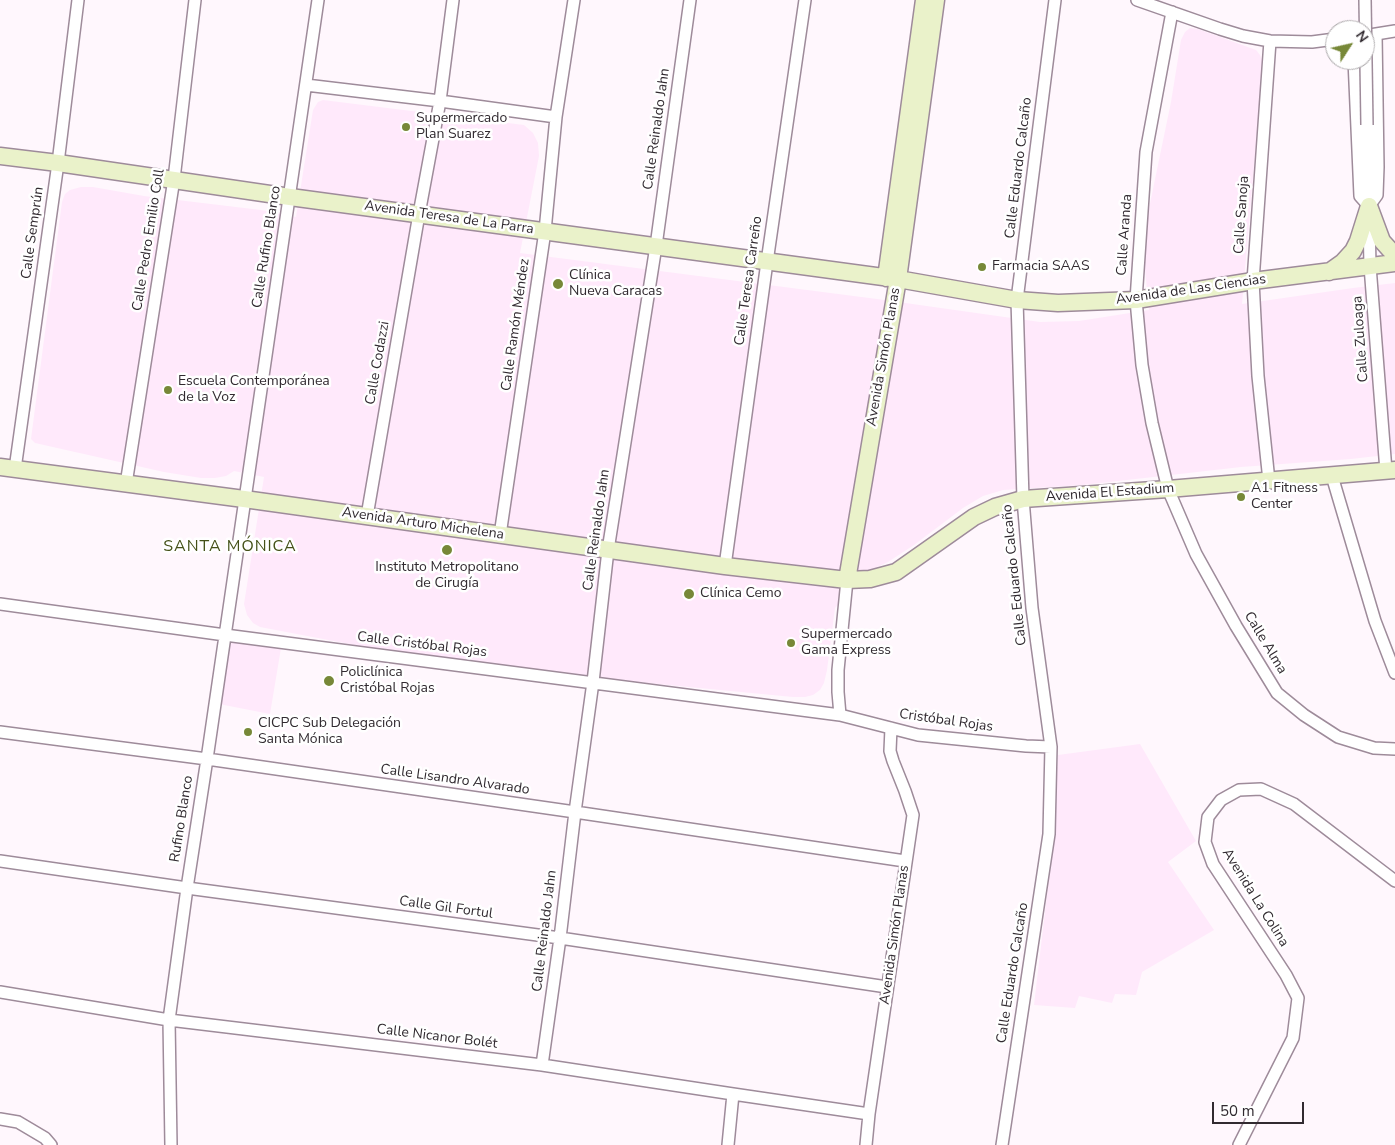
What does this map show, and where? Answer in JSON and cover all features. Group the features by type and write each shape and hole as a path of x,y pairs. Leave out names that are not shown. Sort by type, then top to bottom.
{"street":[{"name":"Calle Semprún","path":"8,468 58,163 78,0"},
{"name":"Calle Pedro Emilio Coll","path":"126,484 174,180 195,0"},
{"name":"Calle Rufino Blanco","path":"244,499 318,0"},
{"path":"440,101 453,0"},
{"name":"Calle Ramón Méndez","path":"500,535 545,232 556,116 574,0"},
{"name":"Calle Reinaldo Jahn","path":"542,1065 594,682 608,550 656,246 690,0"},
{"name":"Calle Teresa Carreño","path":"725,566 805,0"},
{"name":"Avenida Simón Planas","path":"892,279 924,0"},
{"name":"Avenida Simón Planas","path":"840,715 838,670 847,580 936,0"},
{"name":"Calle Eduardo Calcaño","path":"1002,1145 1049,834 1051,747 1032,608 1023,500 1018,300 1055,0"},
{"path":"1137,0 1243,36 1270,41 1312,42 1325,40"},
{"path":"1329,272 1343,262 1353,251 1369,206 1366,0"},
{"name":"Calle Aranda","path":"1168,489 1152,423 1142,365 1136,300 1146,152 1172,12"},
{"path":"1375,34 1395,31"},
{"name":"Calle Sanoja","path":"1269,481 1258,376 1253,281 1270,41"},
{"name":"Calle Zuloaga","path":"1354,70 1360,196 1369,206"},
{"name":"Calle Zuloaga","path":"1373,70 1378,177 1377,195 1369,206 1370,266 1390,470"},
{"path":"306,85 556,116"},
{"name":"Calle Codazzi","path":"367,516 440,101"},
{"name":"Avenida Teresa de La Parra","path":"0,156 892,279"},
{"path":"1369,206 1382,240 1395,253"},
{"name":"Avenida de Las Ciencias","path":"892,279 1018,300 1058,303 1136,300 1253,281 1395,263"},
{"name":"Avenida Arturo Michelena","path":"8,468 725,566 847,580"},
{"name":"Avenida El Estadium","path":"847,580 870,579 896,572 974,517 995,507 1023,500 1390,470"},
{"path":"1332,476 1375,621 1395,673"},
{"name":"Calle Alma","path":"1168,489 1196,554 1236,626 1277,693 1304,715 1338,737 1374,748 1395,749"},
{"name":"Rufino Blanco","path":"171,1145 169,1020 244,499"},
{"name":"Calle Cristóbal Rojas","path":"0,604 840,715"},
{"name":"Cristóbal Rojas","path":"840,715 923,735 1051,747"},
{"name":"Avenida Simón Planas","path":"866,1145 912,815 905,790 890,751 891,728"},
{"name":"Calle Lisandro Alvarado","path":"0,732 207,759 905,861"},
{"name":"Avenida La Colina","path":"1239,1145 1293,1038 1298,998 1286,975 1213,864 1205,842 1208,817 1221,800 1239,790 1260,789 1294,804 1395,881"},
{"name":"Calle Gil Fortul","path":"0,861 560,938 887,986"},
{"name":"Calle Nicanor Bolét","path":"0,992 169,1020 542,1065 869,1114"},
{"path":"728,1145 732,1094"},
{"path":"0,1119 18,1122 45,1138 51,1145"}],"shaded area":[{"path":"1190,28 1198,29 1256,50 1263,62 1242,304 1395,283 1395,454 1241,467 1083,485 1003,490 983,496 963,508 914,545 888,562 871,570 835,608 824,683 820,690 813,695 793,697 444,662 260,627 253,623 247,615 244,604 264,477 234,471 226,476 215,478 201,478 164,472 35,443 31,439 62,202 65,194 70,190 81,187 93,187 144,196 261,210 296,217 313,110 318,102 323,100 524,125 533,133 538,143 539,156 520,253 1040,322 1079,321 1149,310 1144,259 1147,218 1171,102 1181,40 1185,32"},
{"path":"230,641 281,648 270,714 219,704"},
{"path":"1140,744 1196,841 1168,862 1214,930 1142,972 1136,995 1115,994 1112,1003 1079,996 1075,1008 1034,1005 1054,835 1058,755"}],"place":[{"name":"Supermercado Plan Suarez","path":"406,127"},
{"name":"Farmacia SAAS","path":"982,267"},
{"name":"Clínica Nueva Caracas","path":"558,284"},
{"name":"Escuela Contemporánea de la Voz","path":"168,390"},
{"name":"A1 Fitness Center","path":"1241,497"},
{"name":"Instituto Metropolitano de Cirugía","path":"447,550"},
{"name":"Clínica Cemo","path":"689,594"},
{"name":"Supermercado Gama Express","path":"791,643"},
{"name":"Policlínica Cristóbal Rojas","path":"329,681"},
{"name":"CICPC Sub Delegación Santa Mónica","path":"248,732"}],"district":[{"name":"SANTA MÓNICA","path":"230,547"}]}
